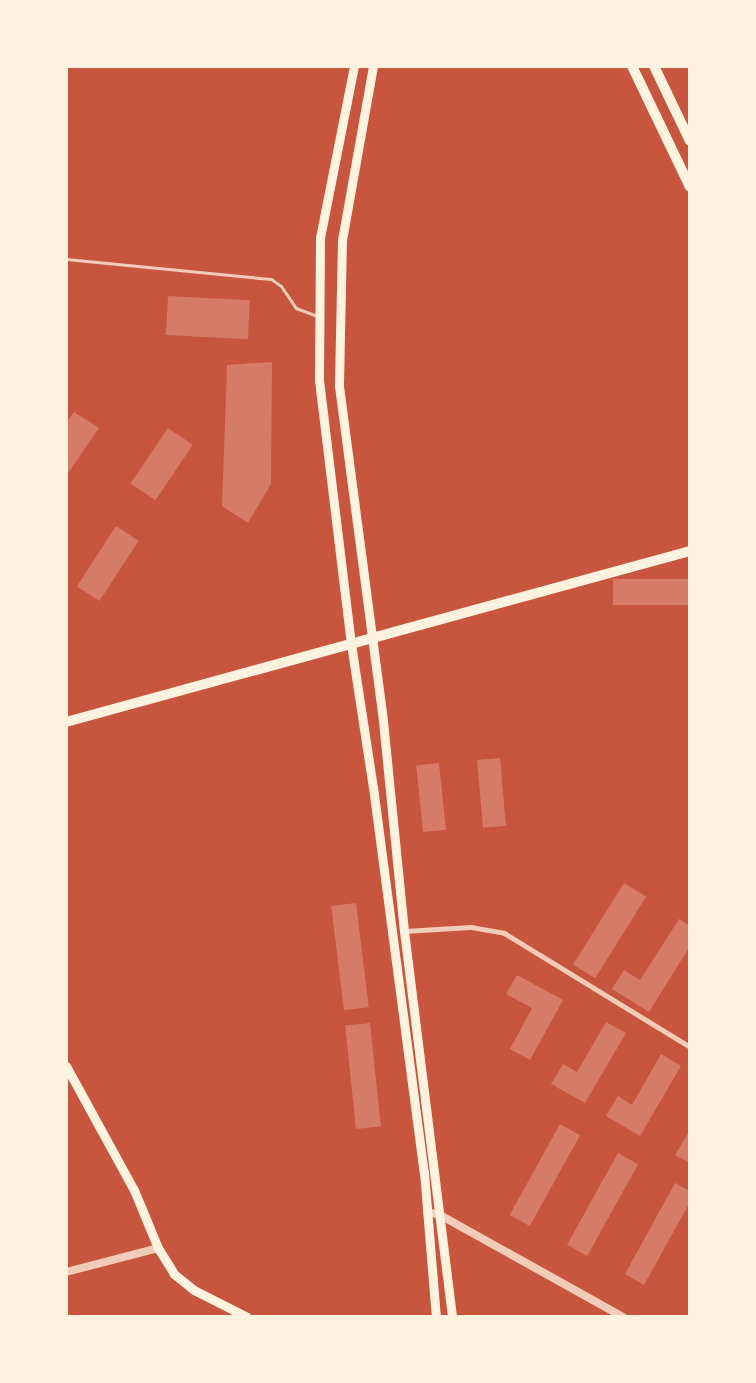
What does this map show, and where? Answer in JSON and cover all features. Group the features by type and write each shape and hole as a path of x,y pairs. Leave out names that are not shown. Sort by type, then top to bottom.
{"main road":[{"path":"354,66 320,237 319,380 351,644 375,797 428,1212 436,1317"},
{"path":"373,66 342,240 339,386 370,639 384,721 404,931 452,1317"},
{"path":"632,66 690,187"},
{"path":"654,66 690,141"},
{"path":"66,722 690,551"},
{"path":"66,1066 134,1190 158,1248 174,1274 194,1290 247,1317"}],"street":[{"path":"404,931 470,926 504,933 690,1047"},
{"path":"428,1212 440,1215 623,1317"},
{"path":"66,1272 158,1248"}],"lane":[{"path":"66,258 271,279 281,286 296,308 320,317"}],"building":[{"path":"168,296 250,300 248,339 166,335"},
{"path":"272,362 271,484 248,523 222,506 227,365"},
{"path":"74,412 99,428 66,476 66,423"},
{"path":"168,428 193,445 155,500 131,484"},
{"path":"116,526 139,541 99,601 77,586"},
{"path":"613,579 690,579 690,605 613,605"},
{"path":"500,758 506,826 483,828 477,760"},
{"path":"439,763 446,830 423,832 416,765"},
{"path":"624,883 646,897 595,978 573,964"},
{"path":"356,903 369,1007 344,1010 331,906"},
{"path":"679,919 690,926 690,946 649,1012 612,989 624,970 640,980"},
{"path":"517,975 563,1000 530,1060 510,1049 532,1008 506,994"},
{"path":"606,1022 626,1033 585,1103 551,1084 563,1064 577,1072"},
{"path":"370,1023 381,1126 356,1129 345,1026"},
{"path":"661,1054 681,1066 640,1136 606,1116 618,1096 632,1105"},
{"path":"560,1124 580,1135 530,1226 510,1215"},
{"path":"690,1130 690,1163 675,1155"},
{"path":"618,1153 638,1164 587,1256 567,1245"},
{"path":"675,1183 690,1191 690,1202 644,1285 625,1274"}]}
